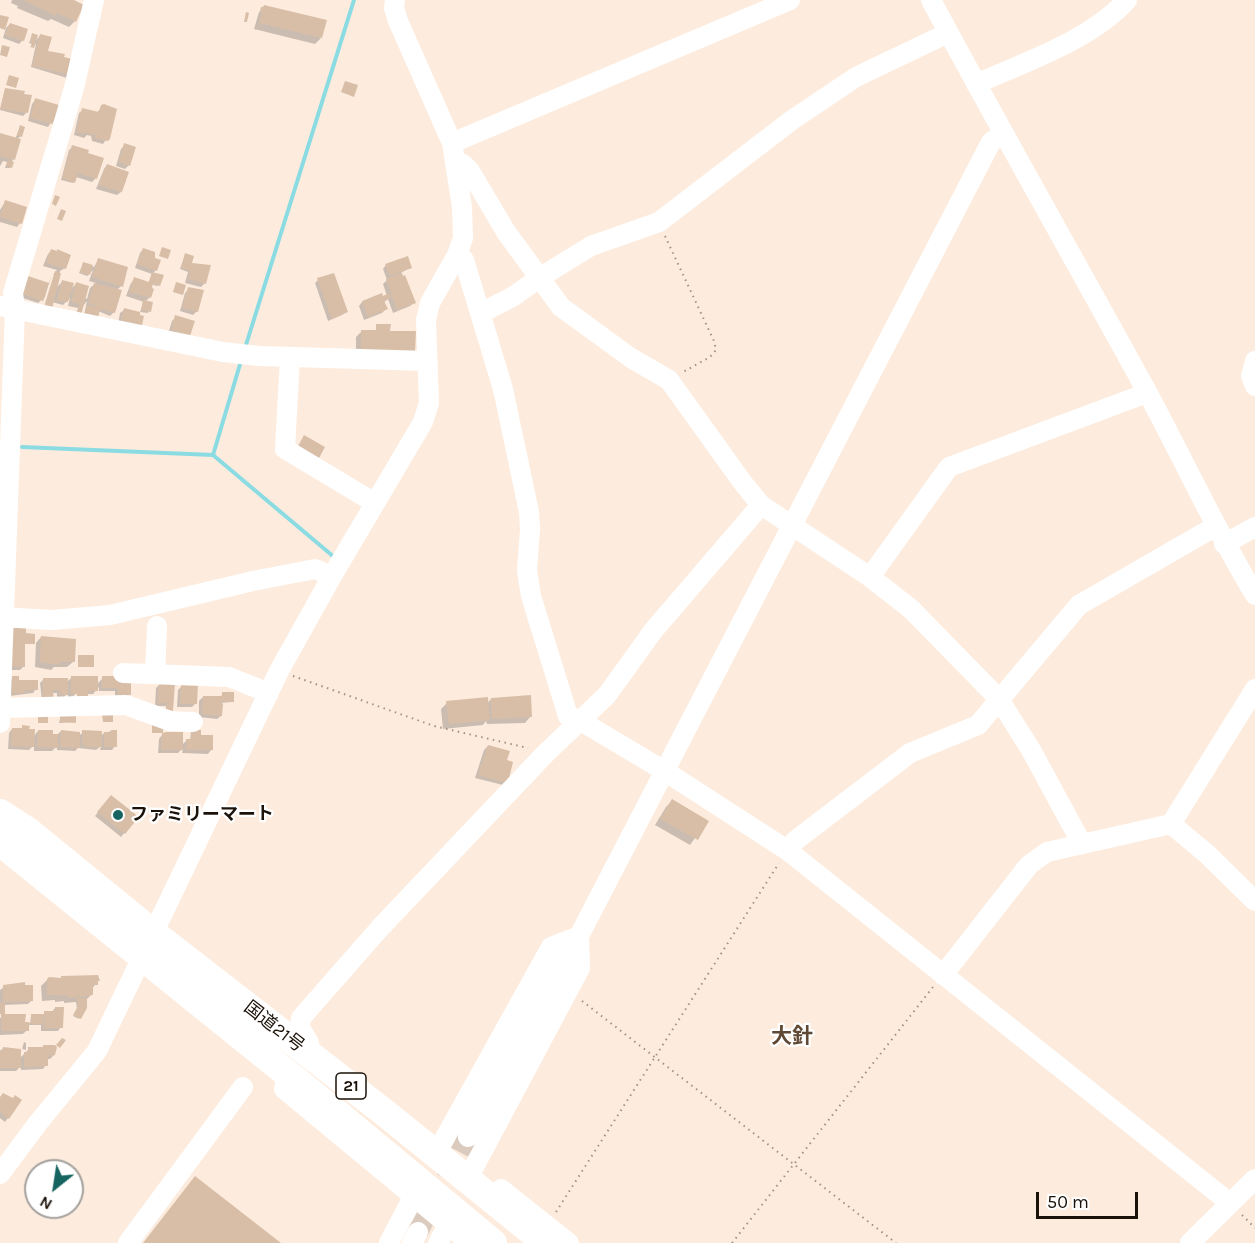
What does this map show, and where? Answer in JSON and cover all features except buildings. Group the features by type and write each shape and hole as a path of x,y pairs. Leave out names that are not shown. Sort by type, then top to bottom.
{"highway":[{"name":"国道21号","path":"0,813 28,831 286,1074 493,1243"},
{"name":"国道21号","path":"1,845 148,945 305,1046 385,1113 547,1234"}],"street":[{"path":"0,723 8,308 74,88 94,0"},
{"path":"395,0 394,8 398,21 454,152 470,171 506,232 561,307 631,358 669,380 761,505 870,577 911,609 999,699 1031,750 1082,844"},
{"path":"454,152 790,0"},
{"path":"931,0 1148,393 1220,535 1255,595"},
{"path":"976,84 1054,49 1094,27 1127,0"},
{"path":"481,313 514,296 591,246 659,222 792,120 856,77 948,33"},
{"path":"468,1137 579,936 663,770 991,142 1003,134"},
{"path":"0,1173 97,1051 279,671 423,422 429,403 426,320 430,303 457,255 463,238 462,207 454,152"},
{"path":"457,255 464,260 503,389 529,512 527,571 531,596 568,716 579,720 663,770 787,850 1230,1203"},
{"path":"8,308 243,355 428,361"},
{"path":"291,357 285,449 375,503"},
{"path":"1255,361 1251,376 1255,386"},
{"path":"870,577 950,467 1148,393"},
{"path":"569,1243 547,1234 474,1167 321,1047 305,1046 300,1028 301,1018 379,928 545,754 607,695 653,631 761,505"},
{"path":"787,850 796,840 910,753 978,724 1079,606 1220,535 1255,527"},
{"path":"1,617 52,620 110,615 315,569 332,576"},
{"path":"155,674 157,626"},
{"path":"123,673 229,677 268,693"},
{"path":"942,975 1029,865 1047,852 1171,824 1255,689"},
{"path":"0,708 126,705 170,721 193,722"},
{"path":"1171,824 1208,854 1255,901"},
{"path":"474,1167 580,968 579,936"},
{"path":"442,1143 551,947 579,936"},
{"path":"286,1074 285,1089 470,1243"},
{"path":"128,1243 243,1086"},
{"path":"1190,1243 1255,1179"},
{"path":"389,1243 413,1197"},
{"path":"438,1243 448,1225"}],"path":[{"path":"659,222 714,341 716,350 710,357 669,380"},
{"path":"279,671 434,726 537,750 545,754"},
{"path":"547,1234 787,850"},
{"path":"732,1243 942,975"},
{"path":"568,991 896,1243"}],"waterway":[{"path":"245,348 354,0"},
{"path":"213,455 241,361"},
{"path":"22,447 213,455 334,557"}],"tunnel":[{"path":"418,1232 468,1137"}],"place":[{"name":"ファミリーマート","path":"118,815"}],"district":[{"name":"大針","path":"792,1037"}]}
